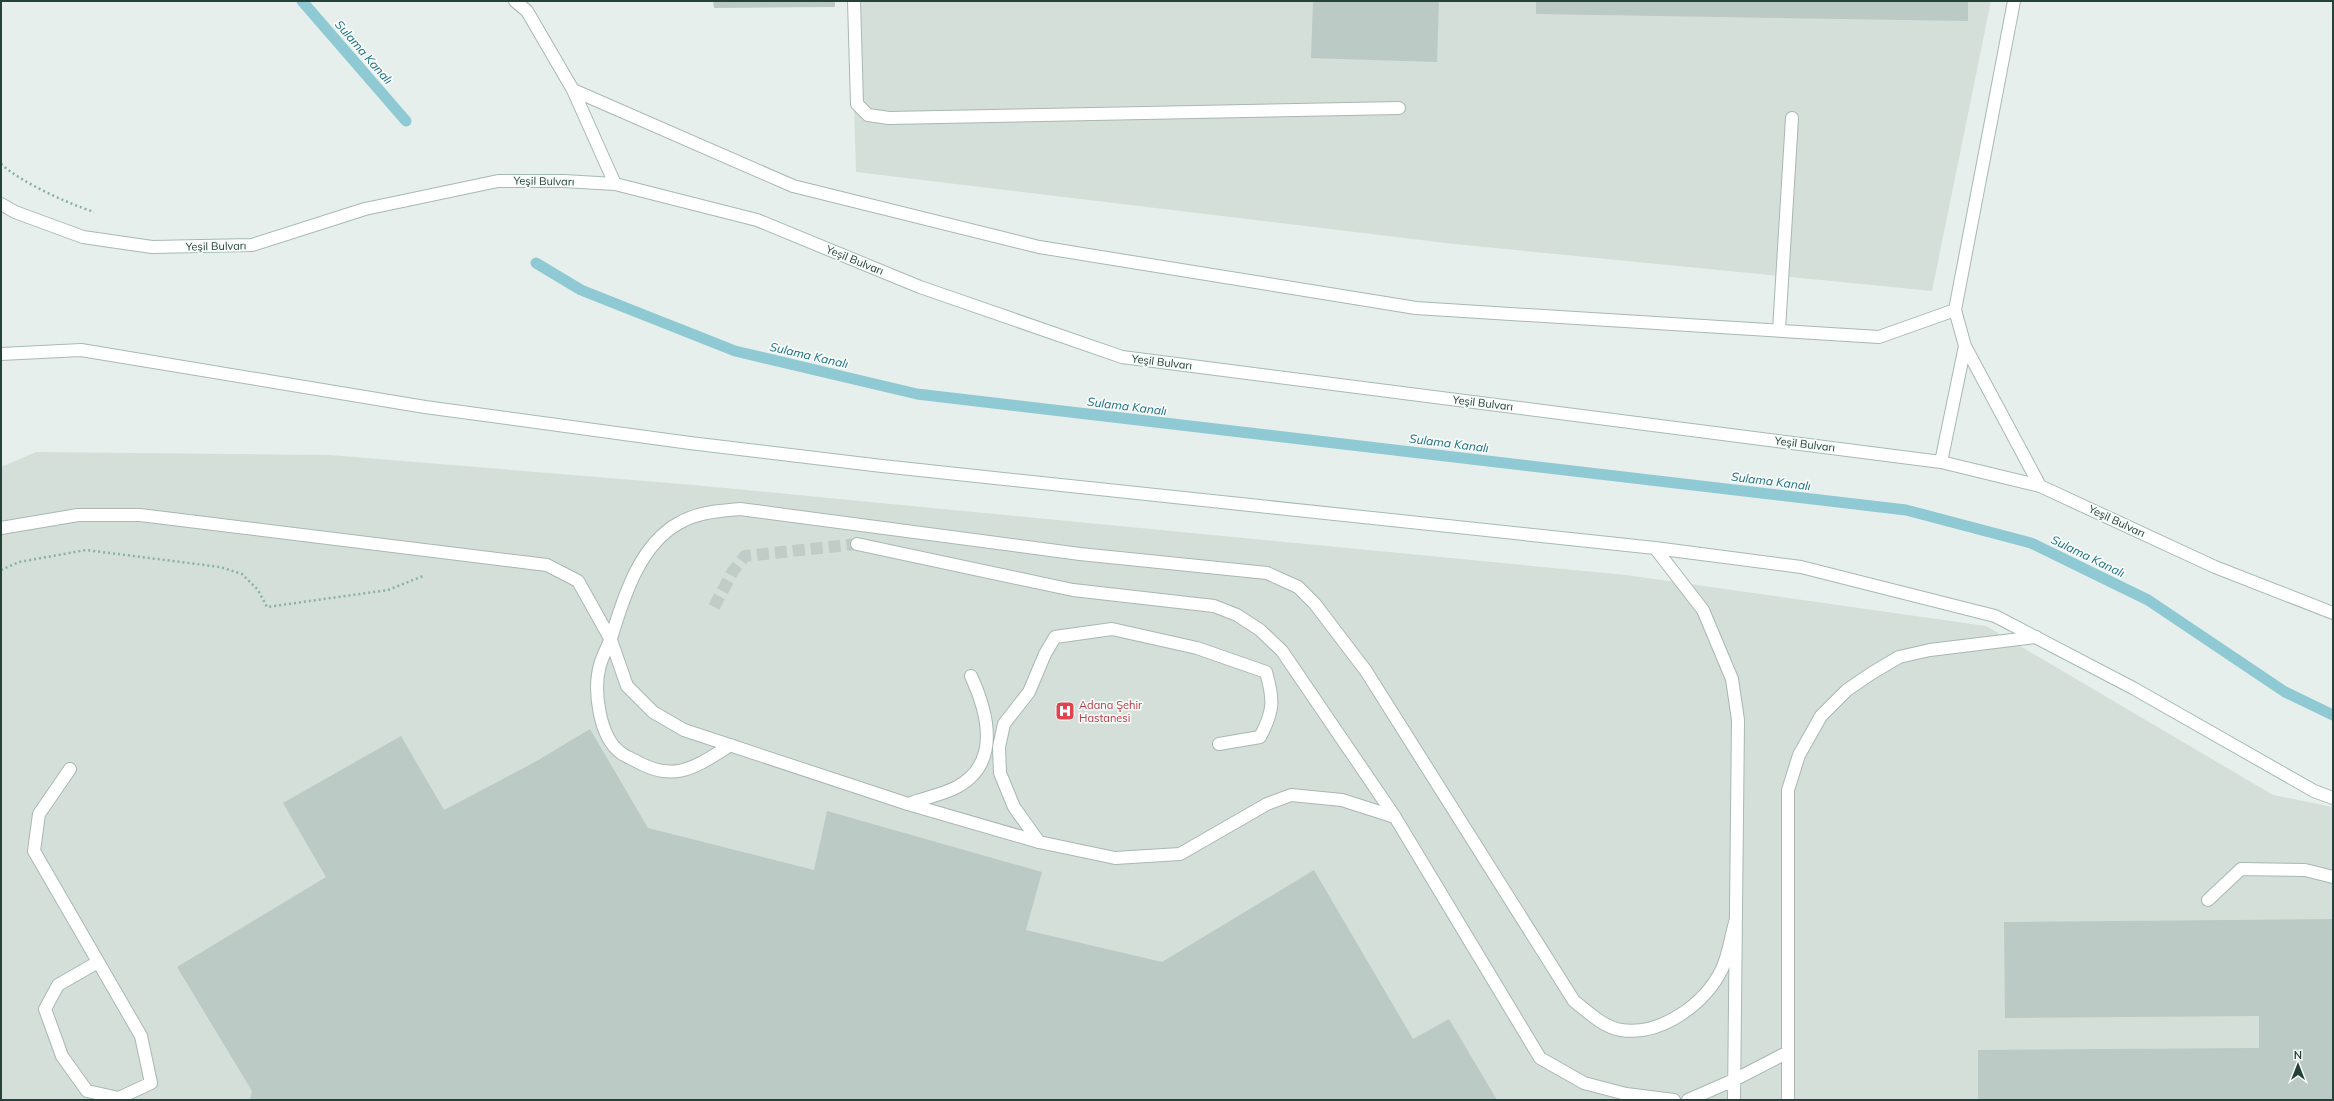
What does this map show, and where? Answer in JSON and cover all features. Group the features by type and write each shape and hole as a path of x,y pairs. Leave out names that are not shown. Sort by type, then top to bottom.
{"street":[{"path":"515,1 527,11 572,90 615,184"},
{"path":"854,1 857,104 868,115 897,118 1399,108"},
{"path":"2014,1 1955,310 1965,346 2040,486"},
{"path":"572,90 793,186 1039,247 1416,308 1878,337 1955,310"},
{"path":"1779,330 1792,118"},
{"name":"Yeşil Bulvarı","path":"1,204 15,212 83,238 152,247 252,245 365,209 498,181 564,181 615,184 757,220 920,287 1122,357 1941,462 2040,486 2216,566 2333,613"},
{"path":"1941,462 1965,346"},
{"path":"1,354 80,350 425,407 690,443 882,466 1656,548 1801,567 1995,616 2133,688 2314,791 2333,798"},
{"path":"731,745 692,769 668,772 650,769 620,752 604,730 597,697 600,666 611,640 630,584 641,561 659,540 678,523 699,513 740,509 1080,554 1268,573 1298,587 1315,604 1366,671 1574,1001 1597,1020 1620,1030 1650,1029 1681,1014 1708,991 1722,968 1736,919"},
{"path":"1,528 78,514 140,514 547,565 578,581 611,640 627,686 653,712 684,730 908,804 1039,842 1115,858 1180,854 1267,804 1291,795 1342,800 1395,817"},
{"path":"858,544 1074,590 1214,606 1238,615 1260,630 1282,651 1395,817 1540,1058 1584,1083 1626,1094 1674,1100"},
{"path":"1656,548 1703,610 1732,679 1738,720 1734,1100"},
{"path":"1039,842 1014,807 1000,773 999,746 1004,724 1029,692 1055,637 1112,629 1197,648 1266,672 1273,697 1270,718 1260,737 1219,744"},
{"path":"1788,1100 1788,790 1799,755 1821,716 1847,690 1899,657 1930,650 2036,637"},
{"path":"908,804 957,787 976,772 986,750 988,726 971,676"},
{"path":"70,769 39,814 34,851 141,1036 151,1083 119,1098 87,1091 62,1056 45,1009 58,985 98,962"},
{"path":"2208,900 2241,869 2305,870 2333,877"},
{"path":"1688,1100 1734,1080 1788,1052"}],"path":[{"path":"1,164 11,173 79,207 99,213"},
{"path":"1,570 19,562 86,550 220,566 242,574 258,590 267,607 388,590"}],"shaded area":[{"path":"851,1 1991,1 1932,291 1454,244 856,172"},
{"name":"Adana Şehir Hastanesi","path":"36,452 330,455 694,485 1626,575 1986,626 2273,795 2333,807 2333,1100 1,1100 1,467"}],"building":[{"path":"713,1 835,1 835,7 714,8"},
{"path":"1313,1 1439,1 1437,62 1311,58"},
{"path":"1536,1 1968,1 1968,21 1536,14"},
{"path":"590,729 648,828 814,870 827,811 1042,872 1026,930 1162,962 1314,870 1413,1039 1449,1019 1497,1100 250,1100 252,1091 177,967 326,877 283,803 401,736 444,810 535,762"},
{"path":"2333,919 2333,1100 1978,1100 1978,1050 2259,1048 2259,1016 2005,1018 2004,922"}],"waterway":[{"name":"Sulama Kanalı","path":"302,1 406,121"},
{"name":"Sulama Kanalı","path":"536,263 581,290 735,351 917,394 1906,510 2031,543 2148,600 2285,692 2333,715"}],"tunnel":[{"path":"714,607 733,571 745,556 857,544"}],"place":[{"name":"Adana Şehir Hastanesi","path":"1065,711"}]}
